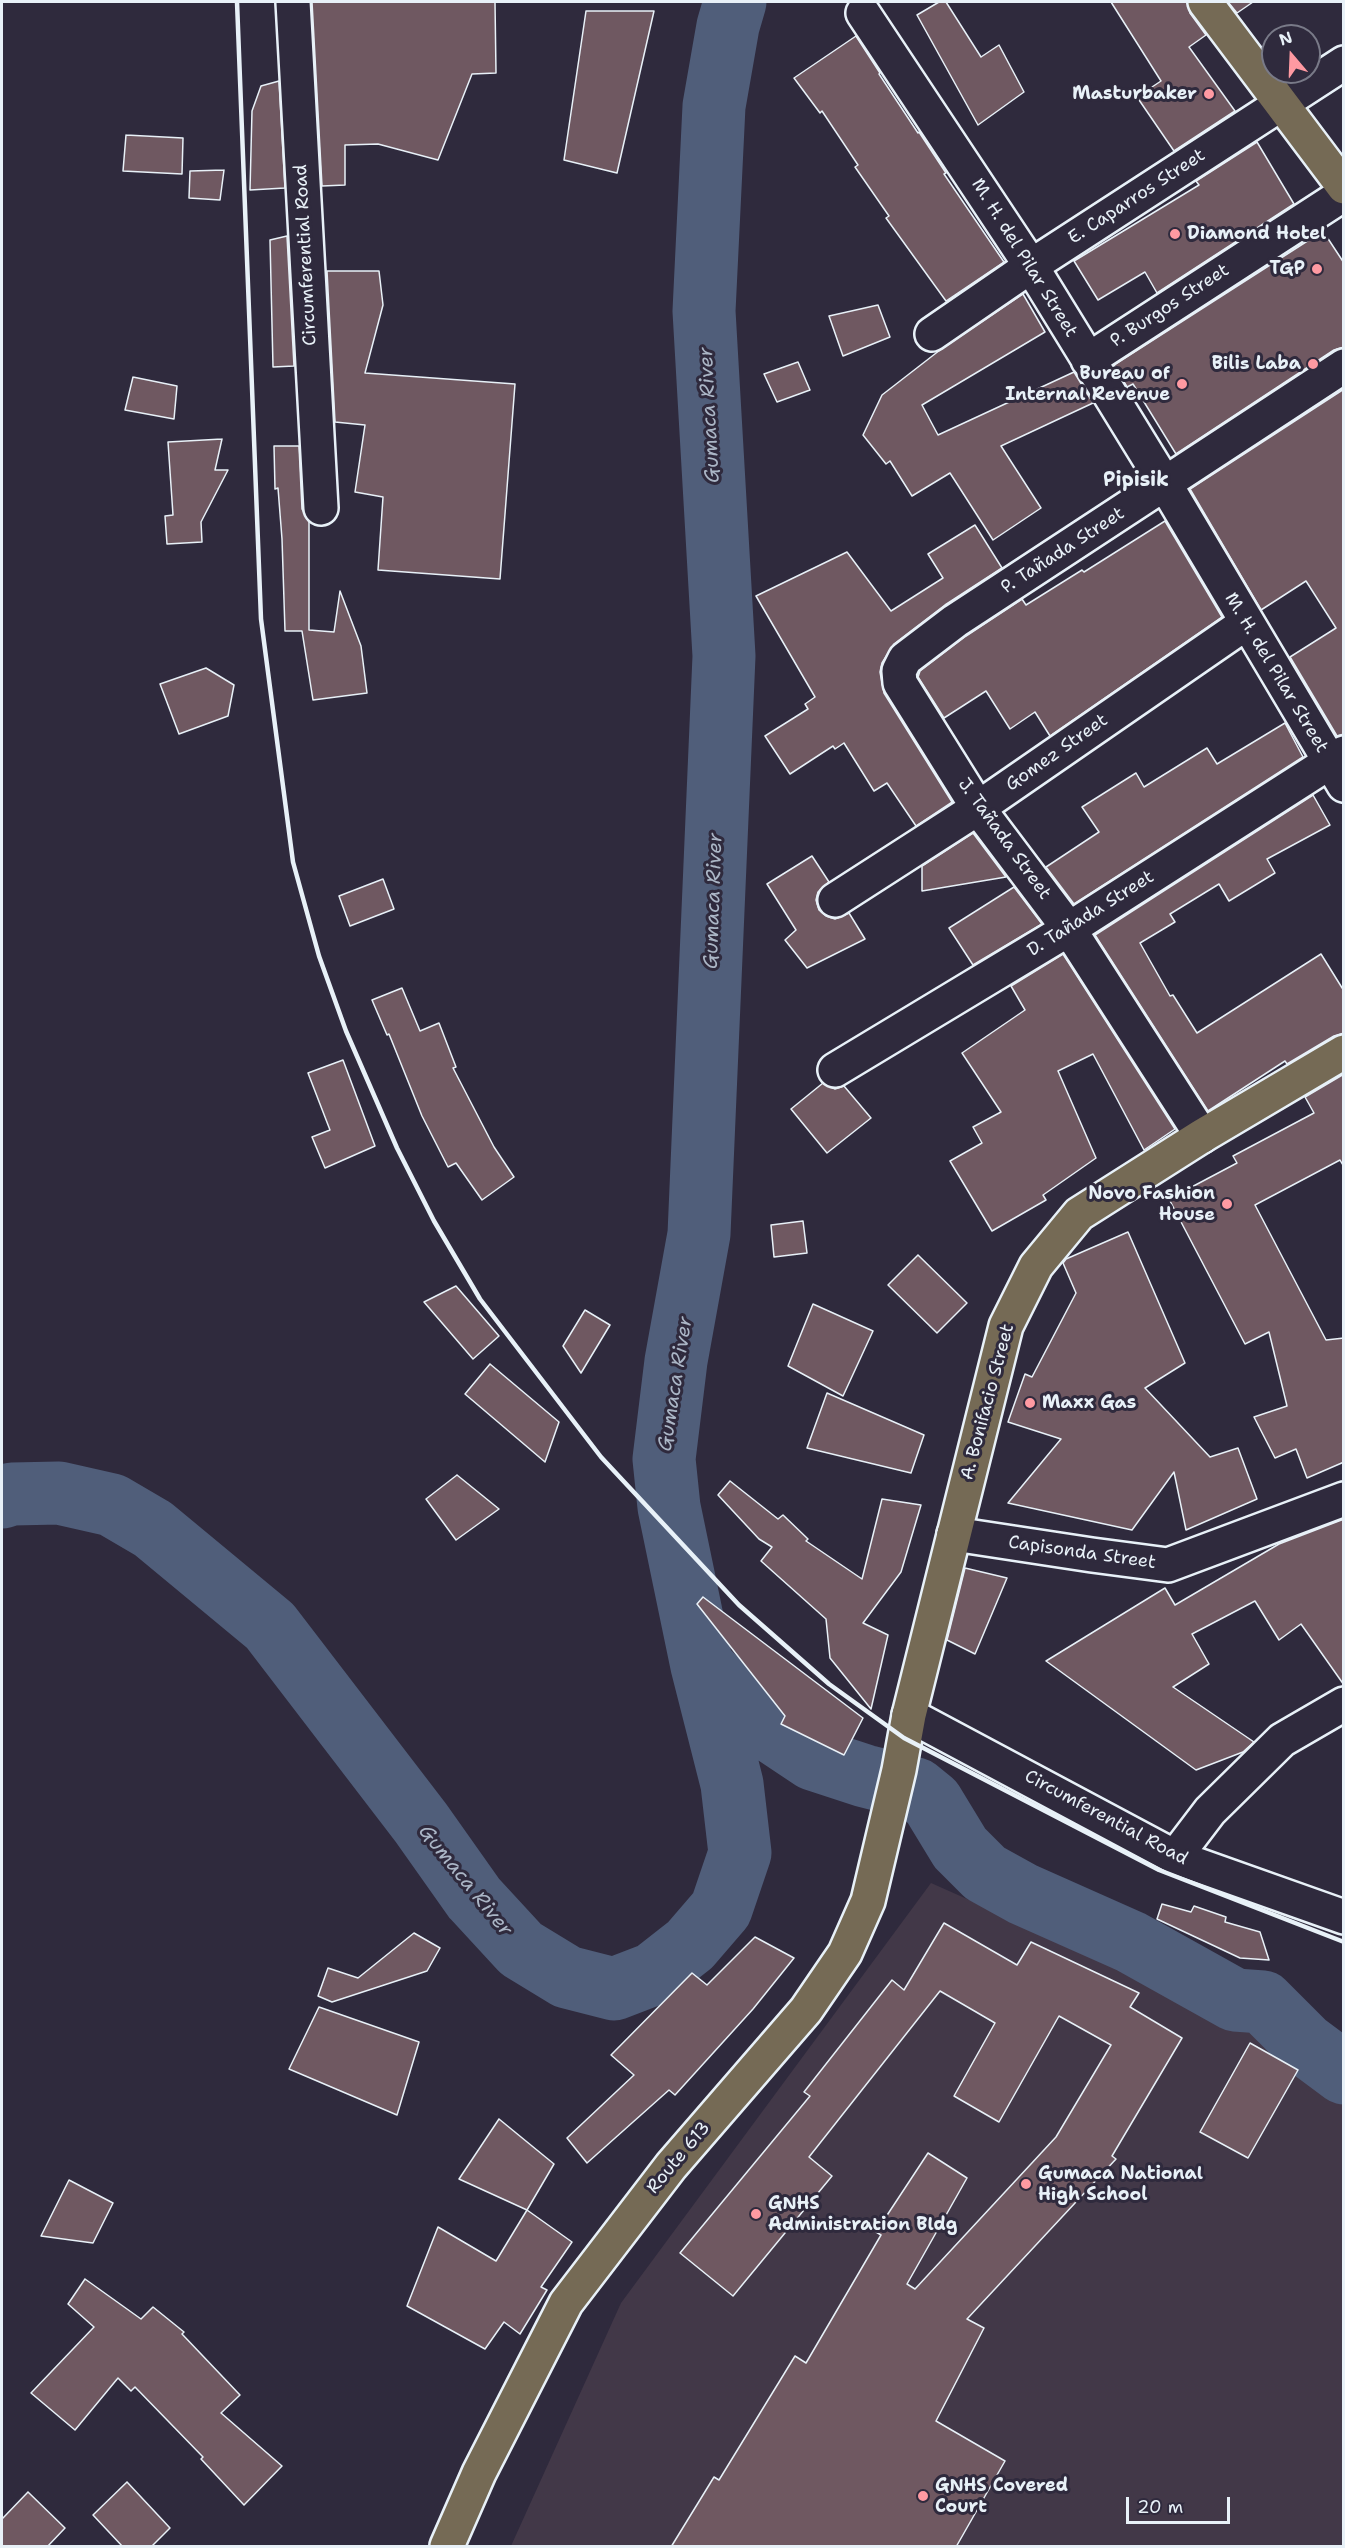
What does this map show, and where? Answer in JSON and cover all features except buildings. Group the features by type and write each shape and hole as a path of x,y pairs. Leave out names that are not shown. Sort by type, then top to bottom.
{"main road":[{"path":"1205,2 1344,187"},
{"name":"A. Bonifacio Street","path":"899,1770 909,1715 1006,1326 1036,1266 1079,1214 1202,1136 1344,1052"},
{"name":"Route 613","path":"447,2547 478,2473 566,2303 671,2166 806,2010 845,1953 868,1901 899,1770"}],"street":[{"name":"Circumferential Road","path":"292,2 321,508"},
{"name":"M. H. del Pilar Street","path":"863,13 1031,266 1165,484 1246,623 1339,767"},
{"name":"E. Caparros Street","path":"932,334 1031,266 1344,63"},
{"name":"P. Burgos Street","path":"1088,360 1344,194"},
{"name":"P. Tañada Street","path":"905,659 955,621 1344,366"},
{"name":"Gomez Street","path":"835,900 978,808 1246,623"},
{"name":"J. Tañada Street","path":"905,659 899,671 900,683 978,808 1069,929 1202,1136"},
{"name":"D. Tañada Street","path":"835,1070 1339,767"},
{"name":"Capisonda Street","path":"954,1534 1092,1556 1168,1564 1344,1499"},
{"path":"1175,1857 1210,1811 1282,1740 1344,1704"},
{"name":"Circumferential Road","path":"909,1715 1175,1857 1344,1917"}],"shaded area":[{"name":"Gumaca National High School","path":"931,1883 1343,2066 1343,2546 511,2546 621,2303"}],"waterway":[{"name":"Gumaca River","path":"2,1497 12,1494 59,1493 112,1505 153,1529 270,1626 421,1823 474,1898 521,1949 567,1977 614,1989 653,1974 690,1945 721,1909 740,1853 732,1784 702,1666 669,1507 664,1459 676,1361 699,1234 724,656 704,311 714,106 728,26 735,2"},
{"path":"702,1666 765,1727 813,1759 916,1789 932,1802 960,1848 985,1873 1023,1894 1131,1942 1235,2000 1263,2002 1305,2044 1344,2073"}],"railway":[{"path":"237,2 261,619 293,862 319,956 346,1031 397,1148 434,1221 480,1299 601,1457 739,1605 829,1684 904,1738 1159,1870 1344,1942"}],"place":[{"name":"Masturbaker","path":"1209,94"},
{"name":"Diamond Hotel","path":"1175,234"},
{"name":"TGP","path":"1317,269"},
{"name":"Bilis Laba","path":"1313,364"},
{"name":"Bureau of Internal Revenue","path":"1182,384"},
{"name":"Novo Fashion House","path":"1227,1204"},
{"name":"Maxx Gas","path":"1030,1403"},
{"name":"Gumaca National High School","path":"1026,2184"},
{"name":"GNHS Administration Bldg","path":"756,2214"},
{"name":"GNHS Covered Court","path":"923,2496"}],"district":[{"name":"Pipisik","path":"1136,481"}]}
